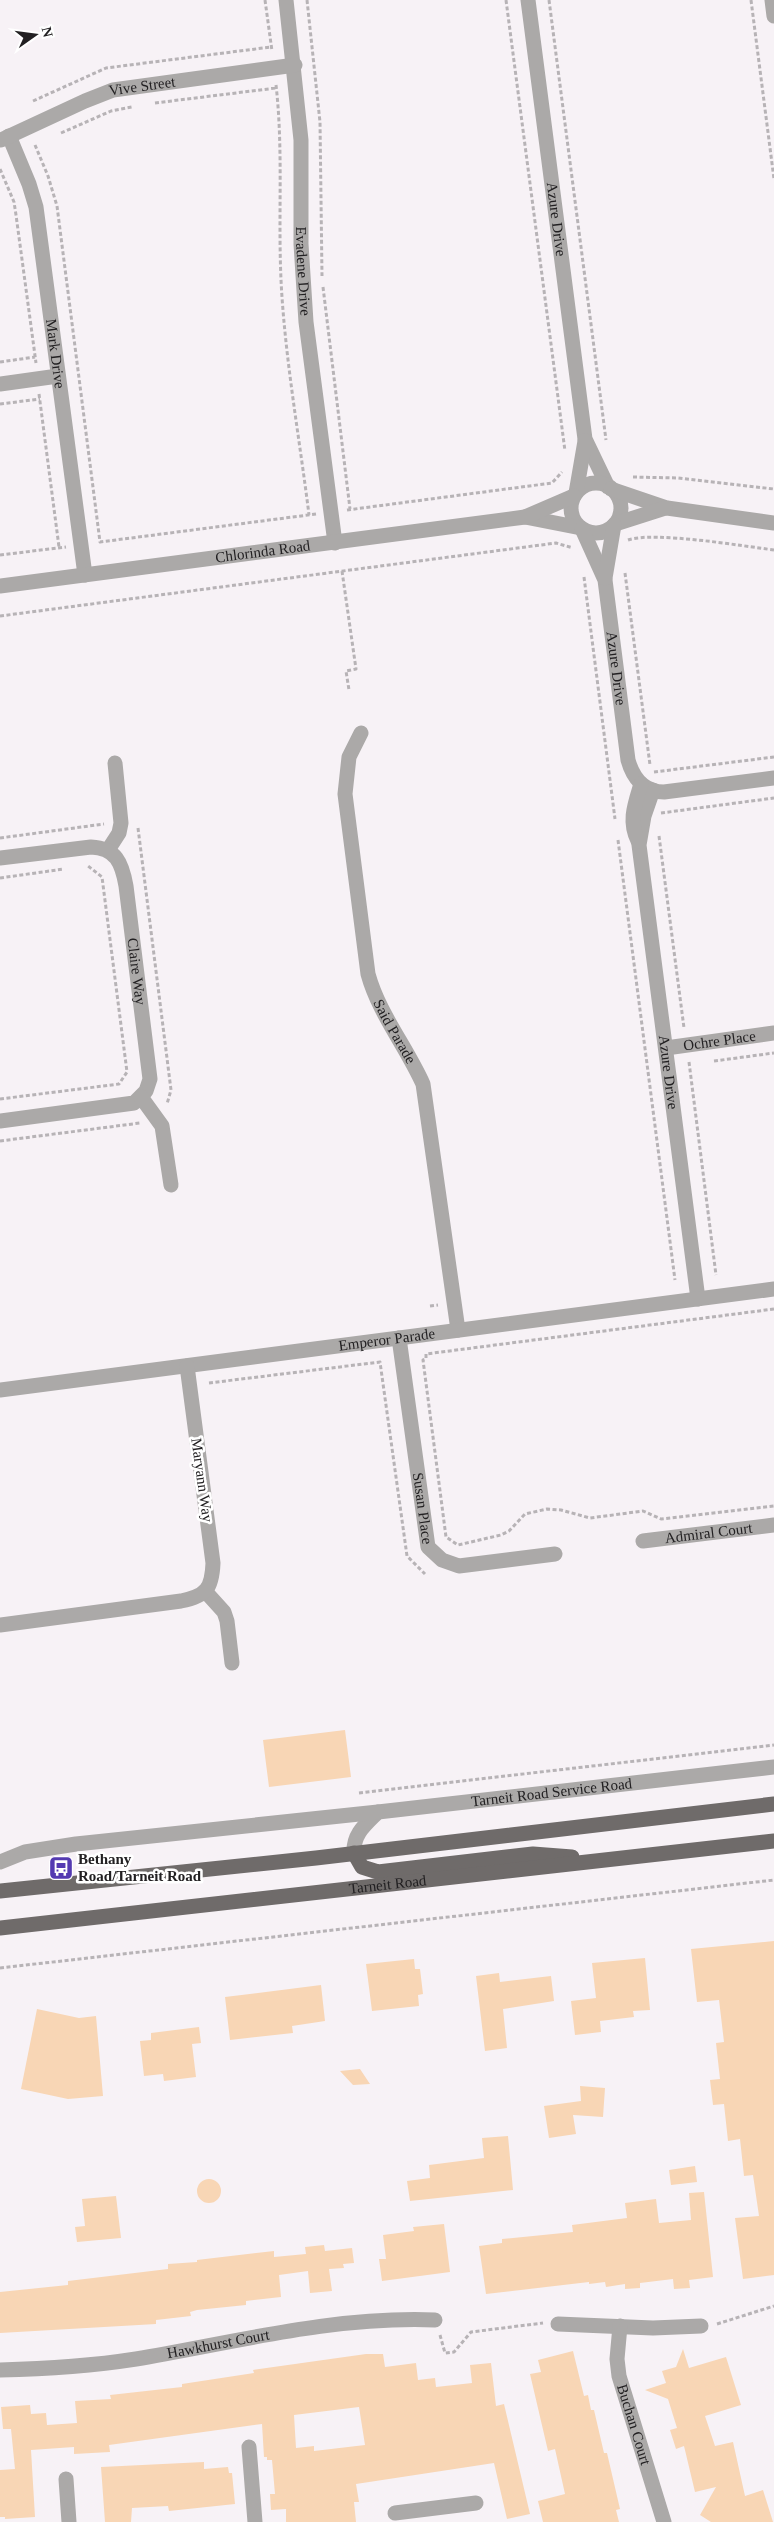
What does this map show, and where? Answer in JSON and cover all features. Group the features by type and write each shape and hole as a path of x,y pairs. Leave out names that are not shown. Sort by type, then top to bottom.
{"main road":[{"path":"0,1891 354,1853 774,1804"},
{"name":"Tarneit Road","path":"0,1928 774,1840"},
{"path":"354,1853 362,1867 378,1872 533,1854 609,1860"}],"street":[{"name":"Evadene Drive","path":"286,0 295,65 301,140 301,244 306,322 335,543"},
{"name":"Azure Drive","path":"528,0 585,439 575,495"},
{"path":"772,0 774,16"},
{"name":"Vive Street","path":"4,138 113,90 295,65"},
{"name":"Mark Drive","path":"4,138 29,184 36,207 85,575"},
{"path":"0,384 58,376"},
{"name":"Azure Drive","path":"585,439 609,488"},
{"path":"667,508 614,524 598,533 582,529 575,521 571,511 575,495 584,487 593,484 667,508 774,523"},
{"path":"609,488 620,504 620,514 614,524"},
{"name":"Chlorinda Road","path":"0,586 525,517 575,495"},
{"name":"Chlorinda Road","path":"525,517 582,529"},
{"name":"Azure Drive","path":"614,524 605,580 628,760 631,771 647,787 640,845 698,1299"},
{"name":"Azure Drive","path":"582,529 605,580"},
{"name":"Said Parade","path":"360,734 349,757 344,794 368,974 374,996 414,1062 423,1084 458,1330"},
{"path":"0,858 91,847 108,850 119,833 120,826 121,809 115,763"},
{"path":"647,787 664,792 774,778"},
{"name":"Claire Way","path":"108,850 120,861 126,886 150,1079 146,1091 141,1097"},
{"name":"Ochre Place","path":"666,1048 774,1033"},
{"path":"0,1121 123,1105 134,1103 141,1097 157,1116 162,1126 171,1186"},
{"name":"Emperor Parade","path":"0,1390 774,1289"},
{"name":"Susan Place","path":"400,1338 428,1547 442,1560 459,1566 554,1554"},
{"name":"Maryann Way","path":"186,1366 213,1564 213,1577 205,1592"},
{"name":"Admiral Court","path":"643,1541 774,1525"},
{"path":"0,1625 181,1601 205,1592 224,1612 227,1621 232,1663"},
{"name":"Tarneit Road Service Road","path":"378,1812 774,1767"},
{"path":"354,1853 353,1843 358,1832 378,1812"},
{"path":"0,1862 25,1852 76,1844 378,1812"},
{"name":"Hawkhurst Court","path":"0,2370 49,2369 134,2359 279,2331 392,2319 435,2320"},
{"path":"558,2324 653,2328 701,2326"},
{"name":"Buchan Court","path":"620,2326 617,2359 619,2376 664,2522"},
{"path":"249,2447 255,2522"},
{"path":"66,2479 69,2522"},
{"path":"395,2513 443,2515 476,2503"}],"path":[{"path":"307,0 320,122 321,249 324,304 350,510"},
{"path":"549,0 606,442"},
{"path":"751,0 774,179"},
{"path":"151,104 276,88"},
{"path":"56,136 111,111 141,105"},
{"path":"35,145 41,142"},
{"path":"0,169 14,202 59,547"},
{"path":"0,362 35,357"},
{"path":"0,404 40,398"},
{"path":"626,477 678,478 774,489"},
{"path":"621,543 638,537 774,550"},
{"path":"0,555 100,542"},
{"path":"0,616 556,543 580,550"},
{"path":"342,571 356,669 346,670 349,690"},
{"path":"624,572 651,773 774,756"},
{"path":"583,575 615,820"},
{"path":"647,787 656,814 774,798"},
{"path":"0,838 103,824 120,826 138,824 171,1090 168,1102 157,1116 142,1123 0,1141"},
{"path":"658,833 716,1275"},
{"path":"618,839 674,1280"},
{"path":"0,1099 119,1084 127,1072 102,877 90,866 81,867"},
{"path":"0,878 72,868"},
{"path":"708,1061 774,1053"},
{"path":"689,1064 698,1063"},
{"path":"774,1309 426,1354 426,1359 423,1360 446,1537 458,1545 502,1535 509,1531 525,1514 547,1509 561,1510 590,1518 643,1511 661,1519 774,1506"},
{"path":"209,1383 380,1362 407,1556 425,1574"},
{"path":"359,1793 774,1745"},
{"path":"0,1968 774,1880"},
{"path":"701,2326 716,2324 774,2306"},
{"path":"435,2320 445,2353 454,2352 471,2332 547,2323 558,2324"}],"building":[{"path":"345,1730 351,1777 269,1787 263,1740"},
{"path":"774,1941 774,2275 743,2279 735,2218 759,2216 753,2175 744,2176 740,2139 728,2141 724,2104 713,2105 710,2080 720,2079 716,2043 724,2042 719,2000 697,2002 691,1949"},
{"path":"645,1958 650,2010 633,2011 634,2017 600,2021 601,2032 575,2035 571,2001 596,1998 592,1963"},
{"path":"414,1959 415,1969 420,1969 423,1994 418,1995 419,2006 372,2011 366,1964"},
{"path":"499,1973 500,1982 551,1976 554,2001 503,2009 507,2048 485,2051 476,1976"},
{"path":"321,1985 325,2021 292,2026 293,2033 230,2040 225,1997"},
{"path":"37,2009 79,2018 96,2016 103,2096 68,2099 21,2089"},
{"path":"199,2027 201,2043 192,2044 196,2077 164,2081 163,2074 144,2076 140,2041 151,2040 151,2033"},
{"path":"360,2069 370,2084 353,2085 340,2071"},
{"path":"580,2086 605,2088 603,2117 573,2115 576,2134 549,2138 544,2106 581,2101"},
{"path":"508,2136 513,2190 410,2201 407,2181 430,2178 429,2165 484,2158 482,2138"},
{"path":"695,2166 697,2182 671,2185 669,2170"},
{"path":"209,2179 218,2182 221,2191 218,2200 209,2203 200,2200 197,2191 200,2182"},
{"path":"704,2192 713,2277 689,2280 690,2288 674,2289 673,2279 640,2283 640,2288 625,2289 625,2284 606,2287 605,2282 589,2284 589,2282 486,2294 479,2246 502,2243 502,2239 573,2232 572,2225 627,2218 625,2203 656,2199 659,2223 691,2220 689,2193"},
{"path":"116,2196 121,2238 77,2242 75,2227 85,2226 82,2199"},
{"path":"444,2224 450,2272 382,2281 379,2259 386,2259 383,2235 414,2231 413,2227"},
{"path":"324,2245 325,2251 352,2248 354,2263 343,2264 344,2268 329,2269 332,2291 310,2293 308,2271 279,2275 281,2297 246,2301 246,2305 197,2310 190,2312 191,2316 156,2320 156,2324 0,2333 0,2292 68,2285 68,2281 168,2269 168,2264 197,2262 197,2260 274,2251 274,2257 306,2254 305,2247"},
{"path":"683,2349 689,2368 726,2357 741,2405 705,2416 715,2446 733,2442 745,2496 763,2490 773,2522 711,2522 700,2515 716,2487 695,2492 684,2446 676,2449 670,2430 677,2428 668,2399 645,2390 666,2383 662,2371 676,2367"},
{"path":"573,2351 584,2396 588,2395 591,2410 594,2410 604,2453 607,2453 620,2509 616,2510 619,2522 543,2522 538,2501 565,2494 555,2449 548,2451 530,2374 541,2372 538,2360"},
{"path":"366,2354 383,2354 385,2367 416,2363 418,2380 435,2378 436,2387 472,2383 470,2365 491,2363 496,2406 504,2404 530,2514 507,2519 494,2463 356,2484 359,2502 354,2502 356,2522 286,2522 286,2509 271,2510 270,2494 275,2494 272,2460 267,2460 267,2457 264,2457 262,2424 109,2445 110,2452 74,2454 74,2447 31,2450 35,2517 5,2519 5,2517 0,2517 0,2470 15,2469 11,2429 3,2429 1,2407 30,2405 31,2414 46,2413 47,2425 77,2423 75,2401 111,2399 110,2395 182,2387 182,2384 254,2373 253,2370","holes":["359,2407 365,2445 314,2451 314,2446 296,2448 294,2415"]},
{"path":"204,2462 204,2469 228,2467 229,2473 232,2473 235,2504 169,2511 168,2506 132,2508 131,2522 105,2522 101,2467"}],"place":[{"name":"Bethany Road/Tarneit Road","path":"61,1868"}]}
